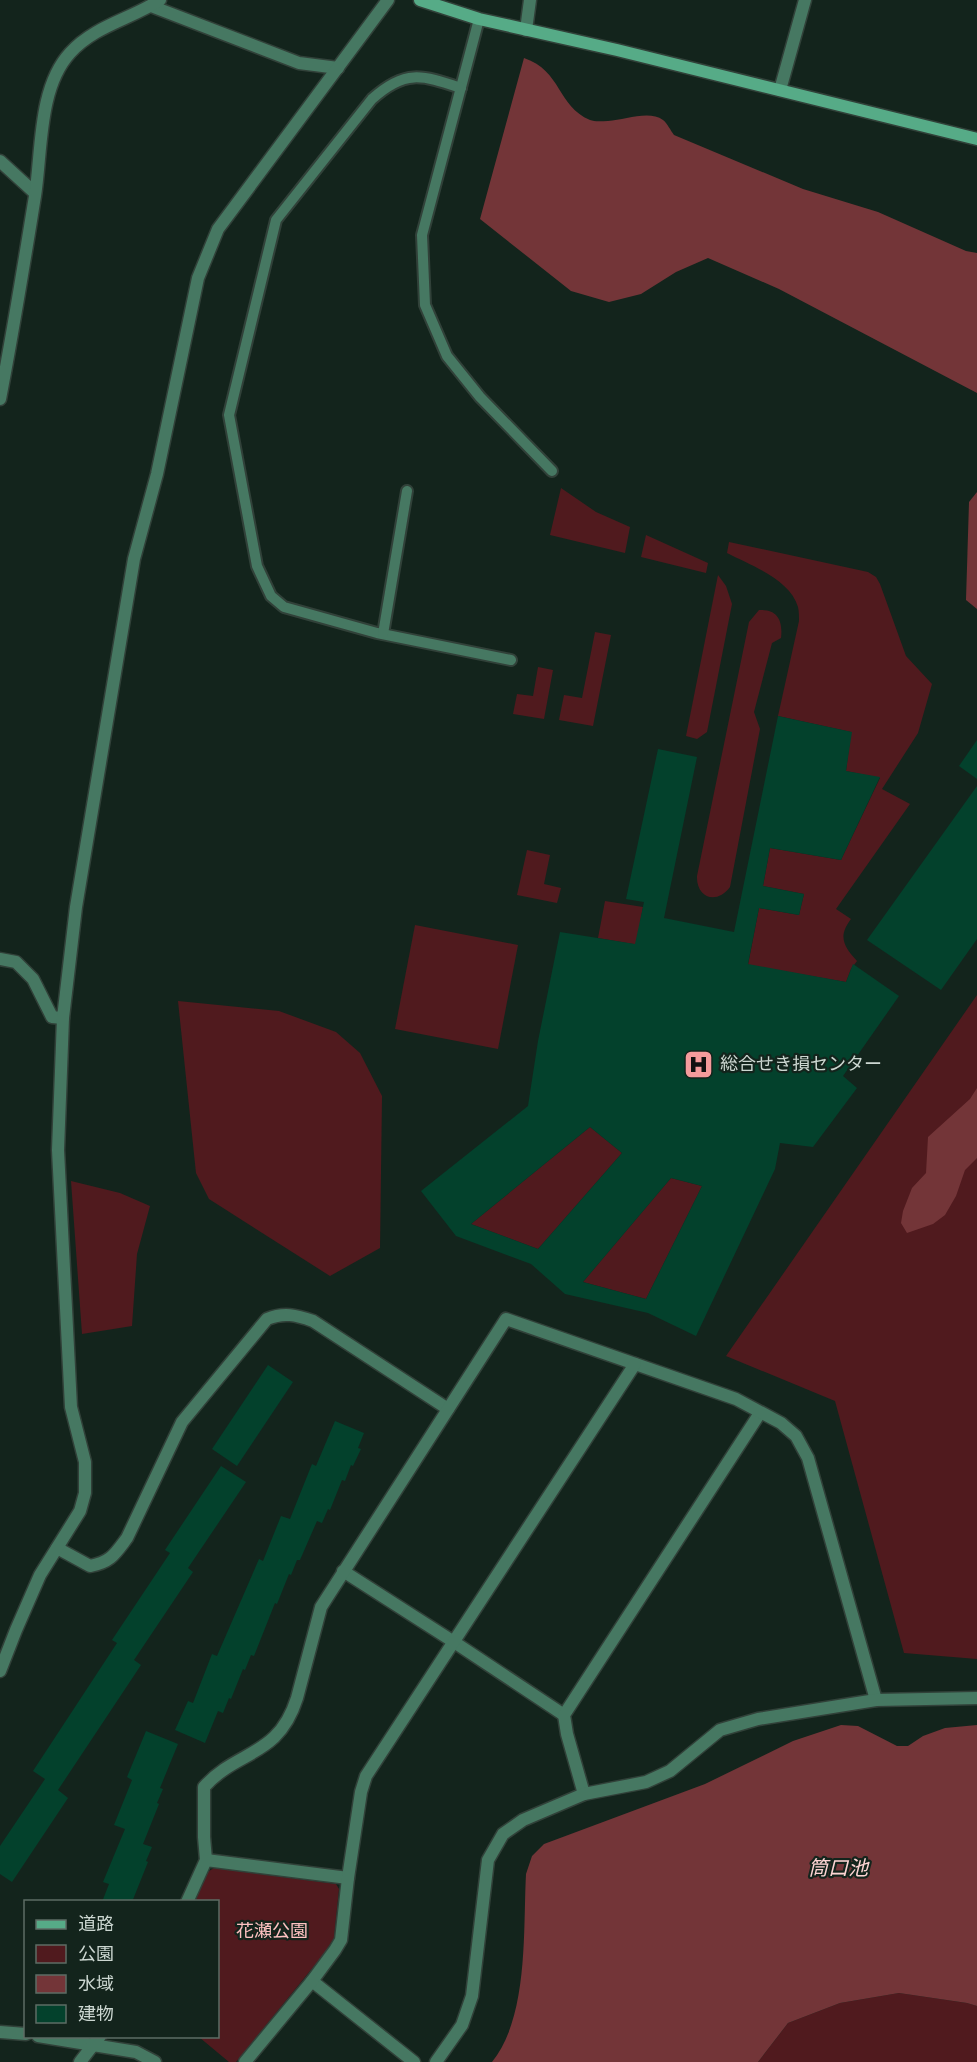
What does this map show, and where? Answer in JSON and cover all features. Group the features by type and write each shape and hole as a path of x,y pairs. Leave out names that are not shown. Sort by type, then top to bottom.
{"street":[{"path":"0,1671 40,1575 80,1511 85,1493 85,1462 71,1407 58,1150 63,1018 76,907 134,559 157,474 198,278 218,229 388,0"},
{"path":"420,0 479,19 977,139"},
{"path":"526,30 530,0"},
{"path":"780,90 805,0"},
{"path":"0,399 35,193 41,136 54,75 68,55 84,39 155,3 299,63 338,68"},
{"path":"0,161 35,193"},
{"path":"0,959 16,962 33,980 52,1017 63,1018"},
{"path":"57,1548 90,1566 104,1563 114,1555 127,1538 182,1422 267,1319 279,1314 297,1315 313,1321 448,1408"},
{"path":"188,1900 206,1860 204,1787 212,1778 265,1746 285,1727 293,1713 321,1607 506,1319 736,1399 781,1423 796,1436 808,1458 876,1700"},
{"path":"244,2062 312,1981 341,1940 348,1878 366,1776 635,1364"},
{"path":"584,1794 564,1715 760,1413"},
{"path":"343,1571 564,1715"},
{"path":"0,1634 11,1643"},
{"path":"436,2062 462,2025 472,1996 488,1860 503,1834 523,1820 584,1794 646,1782 670,1771 720,1730 758,1719 876,1700 977,1698"},
{"path":"206,1860 348,1878"},
{"path":"312,1981 414,2062"},
{"path":"0,2032 24,2034"},
{"path":"52,2038 96,2041 136,2052 155,2062"},
{"path":"80,2062 96,2041"}],"lane":[{"path":"479,19 422,235 425,305 447,356 480,397 552,471"},
{"path":"461,88 431,78 412,77 387,85 372,99 276,220 229,415 257,566 271,596 284,607 306,614 383,634 512,660"},
{"path":"383,634 407,491"}],"green space":[{"path":"561,488 596,512 630,527 625,553 550,535"},
{"path":"646,535 708,563 706,573 641,557"},
{"path":"729,542 868,572 876,577 906,656 932,684 918,733 882,789 910,804 836,909 851,919 843,936 848,951 857,961 846,982 748,965 759,908 799,915 804,894 763,886 770,848 841,860 880,778 846,771 851,732 778,716 799,621 798,607 794,597 778,581 727,553"},
{"path":"718,575 726,586 732,604 707,732 697,739 686,736"},
{"path":"759,610 771,612 778,617 781,638 772,643 754,712 760,729 730,887 719,896 708,897 700,890 697,876 749,622"},
{"path":"595,632 611,635 593,726 559,720 564,695 582,698"},
{"path":"538,667 553,670 544,719 513,714 517,694 533,696"},
{"path":"527,850 550,855 544,884 561,888 557,903 517,895"},
{"path":"605,901 643,907 640,923 709,957 598,938"},
{"path":"415,925 518,945 498,1049 395,1029"},
{"path":"977,995 977,1659 904,1653 835,1401 726,1356"},
{"path":"178,1001 279,1011 336,1032 360,1053 382,1096 380,1248 330,1276 209,1199 196,1173"},
{"path":"590,1127 622,1153 538,1249 471,1224"},
{"path":"671,1178 702,1186 646,1299 583,1282"},
{"path":"71,1181 120,1193 150,1206 137,1254 132,1326 82,1334"},
{"name":"花瀬公園","path":"214,1868 336,1884 339,1889 334,1938 323,1955 236,2062 229,2062 200,2038 219,2038 219,1900 194,1900 206,1873"},
{"path":"899,1993 977,2006 977,2062 758,2062 788,2023 840,2003"}],"water":[{"path":"524,58 546,71 571,106 590,120 608,121 644,116 657,117 664,121 674,135 803,189 878,212 966,251 977,253 977,393 779,289 708,258 676,272 641,294 609,302 571,291 480,219"},
{"path":"977,492 977,609 966,600 969,502"},
{"path":"977,1088 977,1158 965,1170 956,1196 945,1215 933,1224 907,1233 901,1223 903,1211 912,1188 926,1173 928,1137 970,1099"},
{"name":"筒口池","path":"841,1725 858,1726 897,1746 908,1746 923,1736 945,1728 977,1725 977,2006 899,1993 840,2003 788,2023 758,2062 492,2062 504,2043 518,1997 524,1946 526,1874 532,1856 544,1844 705,1784 793,1741"}],"building":[{"path":"778,716 852,732 846,771 880,777 841,860 770,848 763,886 804,894 799,915 759,908 748,964 846,982 853,964 899,996 843,1076 857,1088 813,1147 780,1143 775,1169 696,1336 648,1313 565,1294 531,1264 456,1236 421,1191 528,1106 538,1041 560,932 635,944 644,902 626,899 658,749 697,757 664,918 734,932","holes":["590,1127 622,1153 538,1249 471,1224","671,1178 702,1186 646,1299 583,1282"]},
{"path":"977,740 977,779 959,766"},
{"path":"977,786 977,939 941,990 867,940"},
{"path":"268,1365 293,1382 237,1466 212,1449"},
{"path":"335,1421 364,1433 358,1448 361,1449 353,1466 351,1465 345,1481 342,1480 322,1523 317,1521 300,1560 297,1560 277,1604 275,1603 254,1656 251,1655 245,1670 243,1669 223,1713 218,1711 205,1743 175,1730 188,1701 193,1703 212,1654 217,1656 259,1559 263,1561 281,1516 290,1519 312,1464 316,1466"},
{"path":"221,1466 246,1482 188,1568 193,1572 134,1660 141,1665 58,1790 68,1798 12,1882 0,1874 0,1846 45,1779 33,1771 117,1643 112,1640 170,1553 165,1550"},
{"path":"146,1731 178,1744 160,1788 163,1789 157,1803 159,1804 143,1844 152,1847 133,1900 103,1900 109,1884 103,1882 125,1829 114,1825 132,1780 127,1777"}],"place":[{"name":"総合せき損センター","path":"699,1064"}]}
